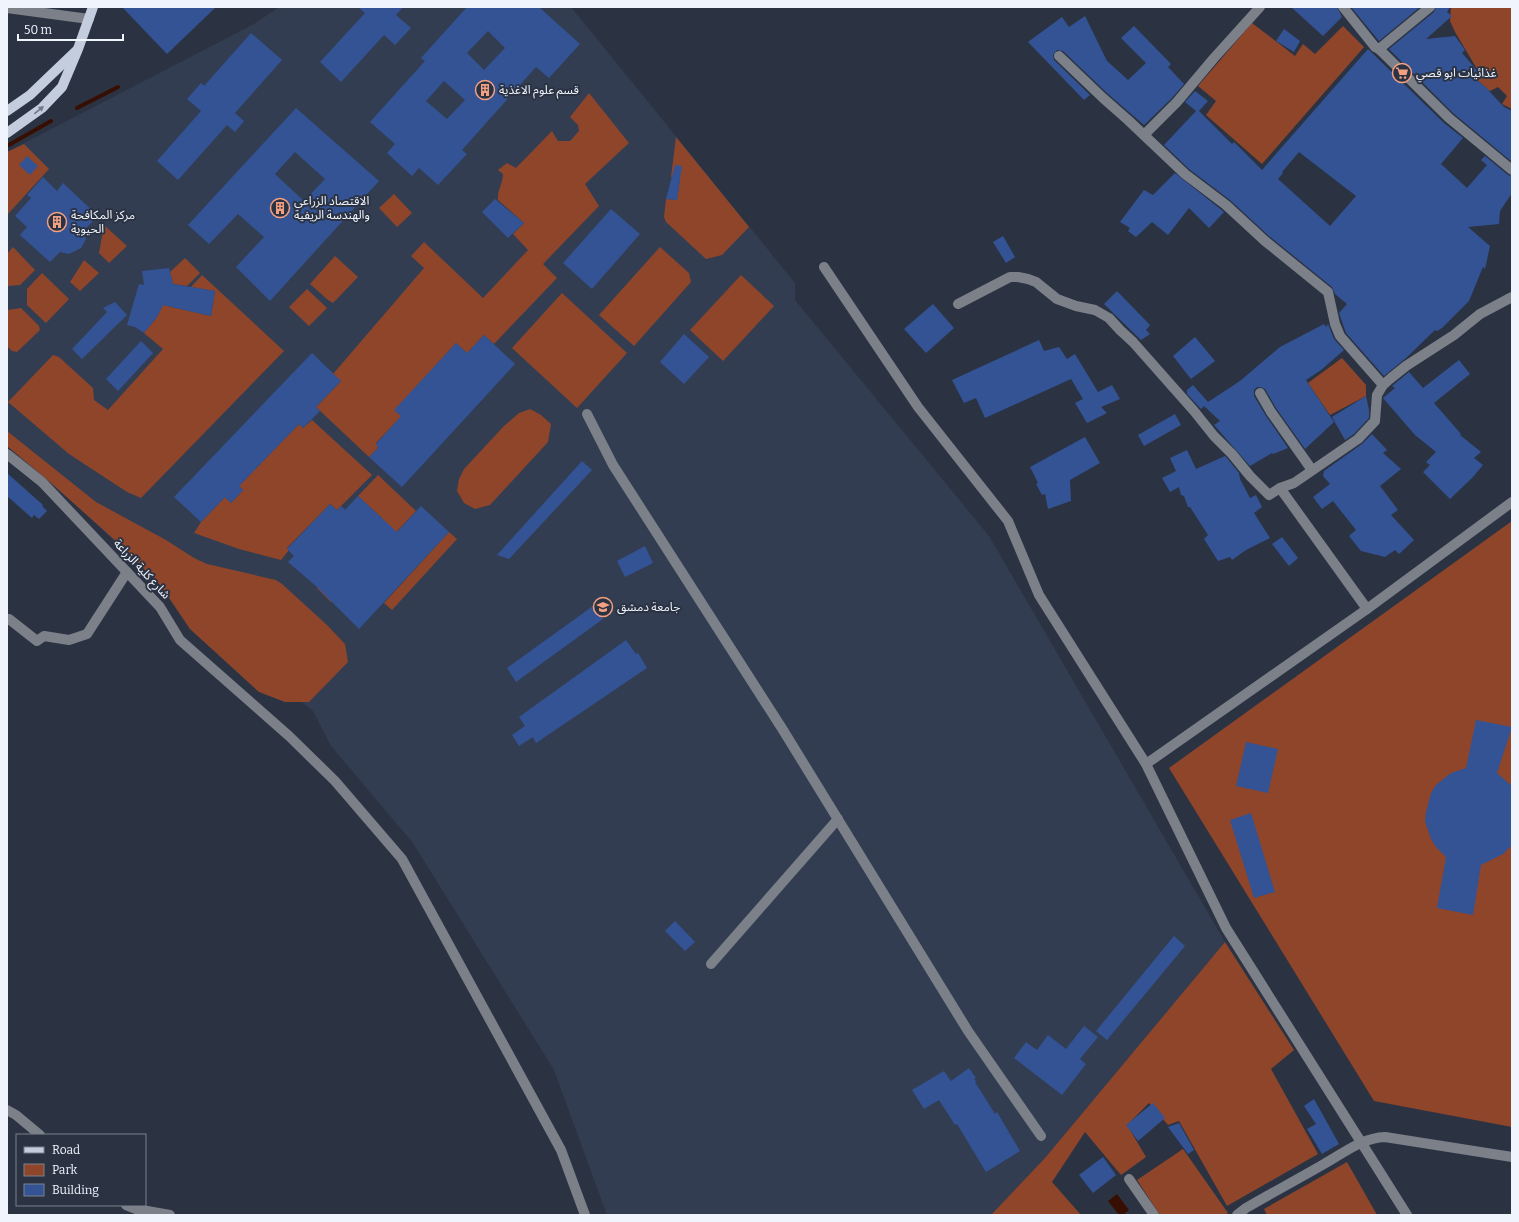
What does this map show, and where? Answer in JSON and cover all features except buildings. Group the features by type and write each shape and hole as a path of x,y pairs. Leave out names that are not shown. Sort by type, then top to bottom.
{"main road":[{"path":"7,133 42,108 62,87 93,7"},
{"path":"7,111 30,94 78,49"}],"street":[{"path":"1144,135 1177,102 1260,7"},
{"path":"1343,7 1375,46 1449,118 1512,170"},
{"path":"1379,49 1430,7"},
{"path":"7,8 89,19"},
{"path":"1059,56 1185,174 1226,205 1265,241 1328,292 1335,324 1340,336 1383,385"},
{"path":"824,267 918,407 1008,522 1039,595 1146,764 1226,928 1407,1215"},
{"path":"958,304 1010,277 1018,277 1036,282 1057,299 1076,306 1095,310 1109,318 1133,342 1214,436 1269,495 1280,488 1294,483 1358,439 1375,421 1377,395 1383,385 1406,366 1454,335 1480,314 1512,297"},
{"path":"1260,393 1271,412 1312,470"},
{"path":"587,414 613,465 783,730 968,1031 1041,1136"},
{"name":"شارع كلية الزراعة","path":"7,454 42,482 160,607 180,640 289,736 335,781 402,859 561,1150 585,1215"},
{"path":"1280,488 1367,609"},
{"path":"1146,764 1367,609 1512,502"},
{"path":"10,618 37,641 44,636 69,640 87,634 127,572"},
{"path":"711,964 838,819"},
{"path":"7,1110 16,1115 39,1134"},
{"path":"1237,1215 1246,1208 1334,1159 1361,1142 1375,1137 1385,1137 1512,1157"},
{"path":"1128,1180 1154,1215"},
{"path":"128,1206 136,1209 170,1215"}],"shaded area":[{"name":"جامعة دمشق","path":"279,7 571,7 795,283 795,300 989,536 1225,942 1045,1158 991,1215 607,1215 554,1070 413,843 331,746 313,711 302,702 285,702 259,692 190,629 161,586 87,515 7,446 7,152 254,24"},
{"path":"1117,1194 1129,1210 1123,1215 1119,1215 1108,1201"}],"green space":[{"path":"1451,7 1512,7 1512,109 1502,104 1507,96 1498,87 1490,91 1476,79 1480,74 1450,21"},
{"path":"1252,23 1295,56 1303,44 1315,54 1343,26 1364,47 1262,164 1206,115 1216,101 1198,86"},
{"path":"589,93 629,143 585,184 599,206 543,264 557,278 494,344 484,335 467,353 456,343 395,410 404,419 396,422 376,443 378,448 369,457 316,407 341,381 333,374 424,268 411,256 424,242 483,298 528,250 513,234 524,223 498,200 498,193 503,174 498,170 507,163 516,168 552,131 558,141 570,141 579,131 578,125 570,117"},
{"path":"676,137 749,227 722,255 706,259 666,222 664,217 666,199 677,200 680,179 671,177"},
{"path":"24,144 49,169 7,215 7,152"},
{"path":"394,194 412,213 397,227 379,208"},
{"path":"104,225 127,246 109,263 99,253"},
{"path":"13,247 35,270 20,285 7,286 7,254"},
{"path":"660,247 689,273 691,282 634,346 599,315"},
{"path":"335,256 358,277 333,303 310,284"},
{"path":"185,258 200,273 187,286 173,284 170,272"},
{"path":"84,260 99,273 80,291 70,282"},
{"path":"42,273 69,299 46,323 27,305 27,289"},
{"path":"202,275 284,351 141,498 127,492 69,454 8,402 53,355 59,357 93,388 94,400 108,410 163,349 144,333 157,317 163,305 211,316 215,291 191,287"},
{"path":"741,275 774,306 723,361 690,330"},
{"path":"307,289 327,308 309,326 289,307"},
{"path":"562,293 627,353 577,408 512,348"},
{"path":"21,308 39,326 40,330 17,352 12,351 7,346 7,310"},
{"path":"1342,358 1366,385 1366,396 1330,415 1308,383"},
{"path":"530,409 541,415 551,424 548,442 490,505 475,509 464,503 457,491 459,479 464,469 504,426 519,413"},
{"path":"312,420 372,475 337,510 330,504 287,548 289,550 281,560 239,549 194,533 201,522 225,497 231,503 243,490 239,486 299,424 303,428"},
{"path":"7,431 96,502 166,540 194,558 207,564 276,580 282,584 327,625 345,644 348,662 309,702 285,702 259,692 190,629 161,586 118,543 7,446"},
{"path":"378,475 416,511 331,602 317,588 382,518 358,496"},
{"path":"1512,521 1512,1127 1374,1101 1169,768"},
{"path":"449,532 457,539 392,610 384,603"},
{"path":"1225,942 1294,1050 1271,1069 1318,1154 1227,1206 1179,1121 1168,1125 1149,1103 1127,1125 1146,1157 1121,1175 1085,1132 1052,1182 1081,1215 991,1215 1045,1158"},
{"path":"1183,1149 1228,1213 1225,1215 1160,1215 1137,1180"},
{"path":"1347,1162 1377,1215 1267,1215 1264,1209"}],"waterway":[{"path":"77,108 118,87"},
{"path":"7,146 51,121"}],"place":[{"name":"غذائيات ابو قصي","path":"1402,73"},
{"name":"قسم علوم الاغذية","path":"485,90"},
{"name":"الاقتصاد الزراعي والهندسة الريفية","path":"280,208"},
{"name":"مركز المكافحة الحيوية","path":"57,222"},
{"name":"جامعة دمشق","path":"603,607"}]}
